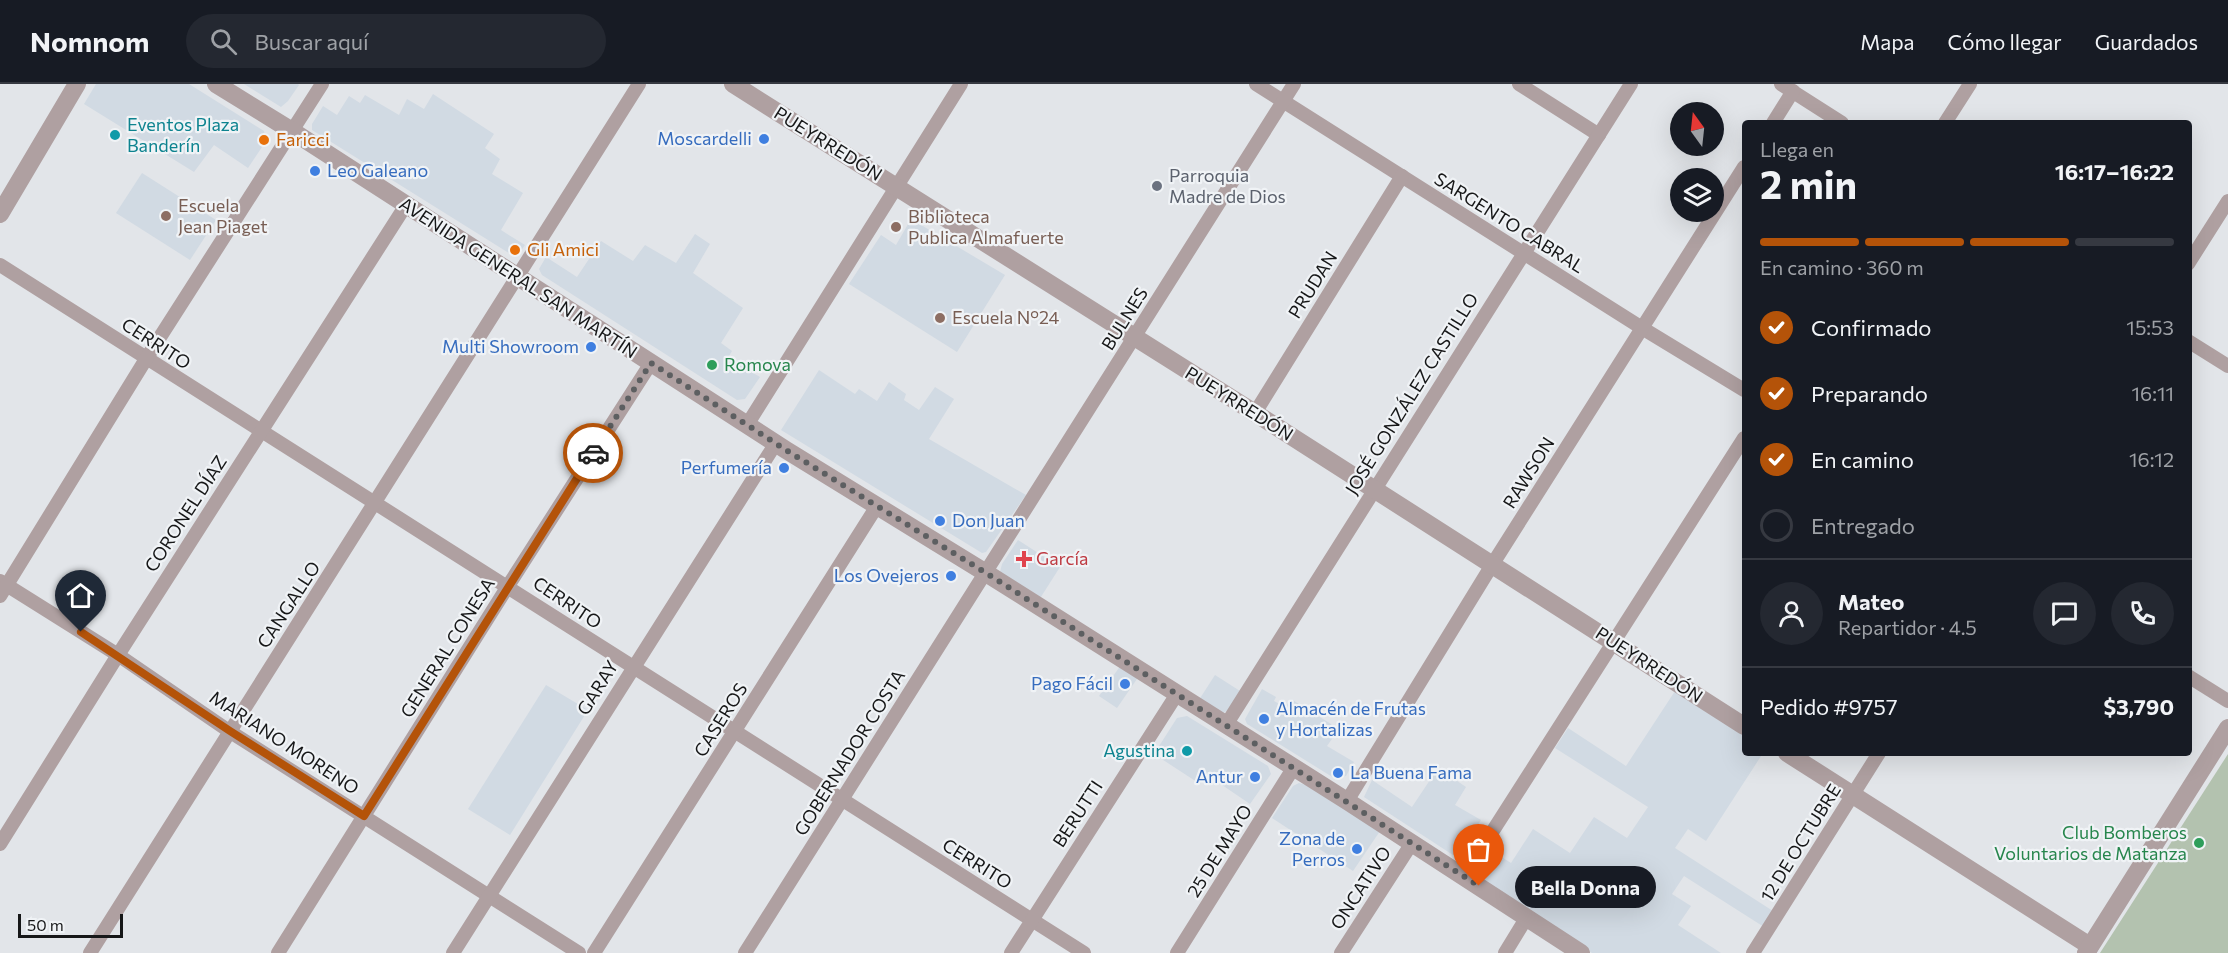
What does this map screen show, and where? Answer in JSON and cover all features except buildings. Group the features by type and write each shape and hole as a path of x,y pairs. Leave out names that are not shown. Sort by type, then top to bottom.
{"street":[{"path":"0,214 78,84"},
{"name":"AVENIDA GENERAL SAN MARTÍN","path":"216,84 747,425 1294,767 1581,953"},
{"path":"2,587 322,84"},
{"name":"CANGALLO","path":"90,953 639,84"},
{"name":"PUEYRREDÓN","path":"733,84 1613,640 1742,725"},
{"path":"747,425 961,84"},
{"name":"SARGENTO CABRAL","path":"1256,84 1742,389"},
{"name":"BULNES","path":"986,573 1294,84"},
{"path":"1519,84 1599,135"},
{"name":"JOSÉ GONZÁLEZ CASTILLO","path":"1226,724 1631,84"},
{"path":"1947,120 1970,84"},
{"path":"1774,120 1787,88 1837,120"},
{"name":"RAWSON","path":"1347,801 1492,565 1742,170"},
{"name":"PRUDAN","path":"1255,413 1402,176"},
{"path":"2192,258 2228,201"},
{"name":"CORONEL DÍAZ","path":"0,844 406,205"},
{"name":"CERRITO","path":"0,265 1084,953"},
{"path":"2192,344 2228,366"},
{"name":"GENERAL CONESA","path":"278,953 651,363"},
{"path":"1464,876 1742,441"},
{"name":"GARAY","path":"453,953 776,443"},
{"name":"CASEROS","path":"594,953 877,506"},
{"name":"GOBERNADOR COSTA","path":"745,953 986,573"},
{"name":"MARIANO MORENO","path":"2,587 118,655 230,731 579,953"},
{"path":"2192,678 2228,701"},
{"name":"BERUTTI","path":"1011,953 1177,694"},
{"path":"1792,756 2088,950 2228,729"},
{"name":"12 DE OCTUBRE","path":"1753,953 1877,756"},
{"name":"25 DE MAYO","path":"1177,953 1294,767"},
{"name":"ONCATIVO","path":"1341,953 1412,843"},
{"path":"1505,953 1527,918"}],"shaded area":[{"path":"96,84 189,84 264,131 266,141 248,168 214,145 194,172 84,104"},
{"path":"244,84 298,84 299,85 281,107"},
{"path":"433,94 494,134 485,148 500,159 492,174 523,193 501,230 525,245 520,252 512,255 312,130 312,124 323,106 337,115 349,96 360,103 365,95 399,115 407,99 424,109"},
{"name":"Escuela Jean Piaget","path":"142,173 216,220 190,260 116,213"},
{"name":"Escuela N°24","path":"911,219 1005,275 957,352 849,284 881,235 896,245"},
{"path":"695,234 710,244 693,273 743,308 721,343 732,351 728,358 760,377 745,399 737,400 542,275 539,269 546,257 577,277 601,241 633,261 645,245 676,263"},
{"path":"819,370 855,394 859,389 877,401 889,382 906,394 904,400 919,410 935,387 954,399 929,439 1026,495 986,552 982,553 781,430"},
{"path":"1018,540 1060,567 1039,600 1000,572 1002,564"},
{"path":"1121,665 1139,676 1117,708 1099,696"},
{"path":"1215,675 1240,691 1228,710 1222,714 1197,703"},
{"path":"546,685 588,710 510,835 468,809"},
{"path":"1677,688 1742,731 1742,756 1761,756 1706,841 1688,829 1675,848 1773,911 1764,927 1684,876 1672,894 1691,906 1678,925 1721,953 1592,953 1485,884 1479,875 1480,862 1489,849 1511,863 1533,829 1570,853 1594,817 1627,838 1648,807 1555,748 1568,728 1626,766"},
{"path":"1262,689 1276,697 1274,701 1285,707 1291,699 1339,729 1327,746 1354,762 1346,776 1334,778 1247,724 1245,719"},
{"path":"1187,716 1268,766 1271,774 1250,804 1206,774 1200,784 1154,754 1177,718"},
{"path":"1438,768 1466,787 1455,805 1481,820 1459,853 1453,855 1364,797 1372,780 1412,807"},
{"path":"1299,783 1306,785 1380,831 1353,871 1272,818 1293,786"}],"green space":[{"name":"Club Bomberos Voluntarios de Matanza","path":"2228,754 2228,953 2100,953"}],"way so far":[{"path":"593,453 651,363 1479,886"}],"place":[{"name":"Eventos Plaza Banderín","path":"115,135"},
{"name":"Moscardelli","path":"764,139"},
{"name":"Faricci","path":"264,140"},
{"name":"Leo Galeano","path":"315,171"},
{"name":"Parroquia Madre de Dios","path":"1157,186"},
{"name":"Escuela Jean Piaget","path":"166,216"},
{"name":"Biblioteca Publica Almafuerte","path":"896,227"},
{"name":"Gli Amici","path":"515,250"},
{"name":"Escuela N°24","path":"940,318"},
{"name":"Multi Showroom","path":"591,347"},
{"name":"Romova","path":"712,365"},
{"name":"Perfumería","path":"784,468"},
{"name":"Don Juan","path":"940,521"},
{"name":"García","path":"1024,559"},
{"name":"Los Ovejeros","path":"951,576"},
{"name":"Pago Fácil","path":"1125,684"},
{"name":"Almacén de Frutas y Hortalizas","path":"1264,719"},
{"name":"Agustina","path":"1187,751"},
{"name":"La Buena Fama","path":"1338,773"},
{"name":"Antur","path":"1255,777"},
{"name":"Club Bomberos Voluntarios de Matanza","path":"2199,843"},
{"name":"Zona de Perros","path":"1357,849"},
{"name":"Bella Donna","path":"1479,886"}],"route":[{"path":"81,632 364,816 593,453"}]}
